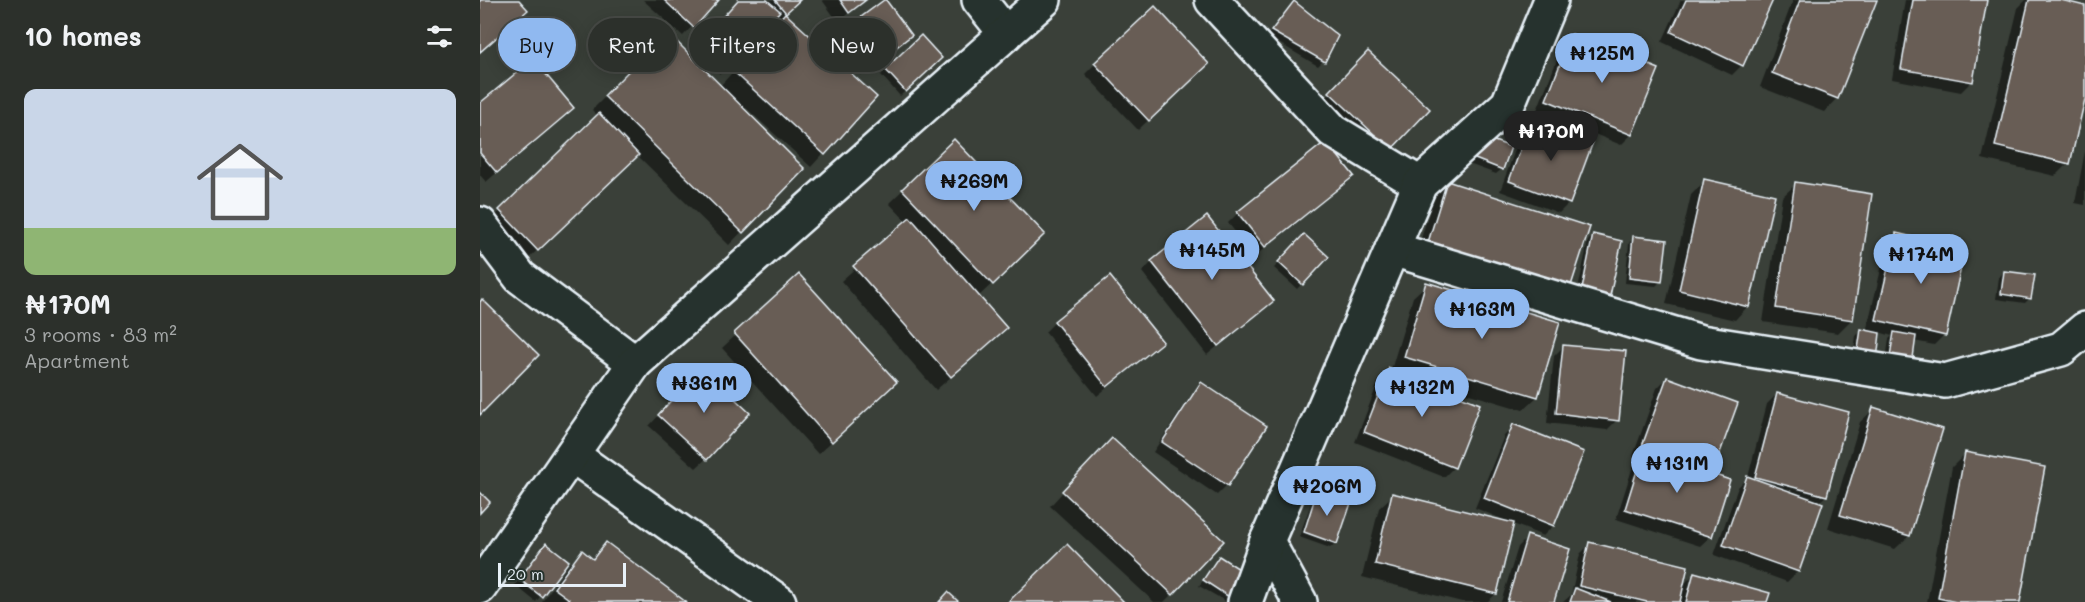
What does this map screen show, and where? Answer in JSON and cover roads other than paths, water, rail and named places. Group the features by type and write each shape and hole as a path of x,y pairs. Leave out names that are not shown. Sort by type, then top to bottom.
{"street":[{"path":"979,0 1005,33"},
{"path":"480,587 635,363 1044,0"},
{"path":"1212,0 1333,132 1420,184"},
{"path":"1245,602 1267,541 1420,184 1508,104 1551,0"},
{"path":"480,224 520,277 635,363"},
{"path":"1392,249 1701,342 1945,381 2061,349 2085,328"},
{"path":"573,455 779,602"},
{"path":"1267,541 1300,602"}]}
